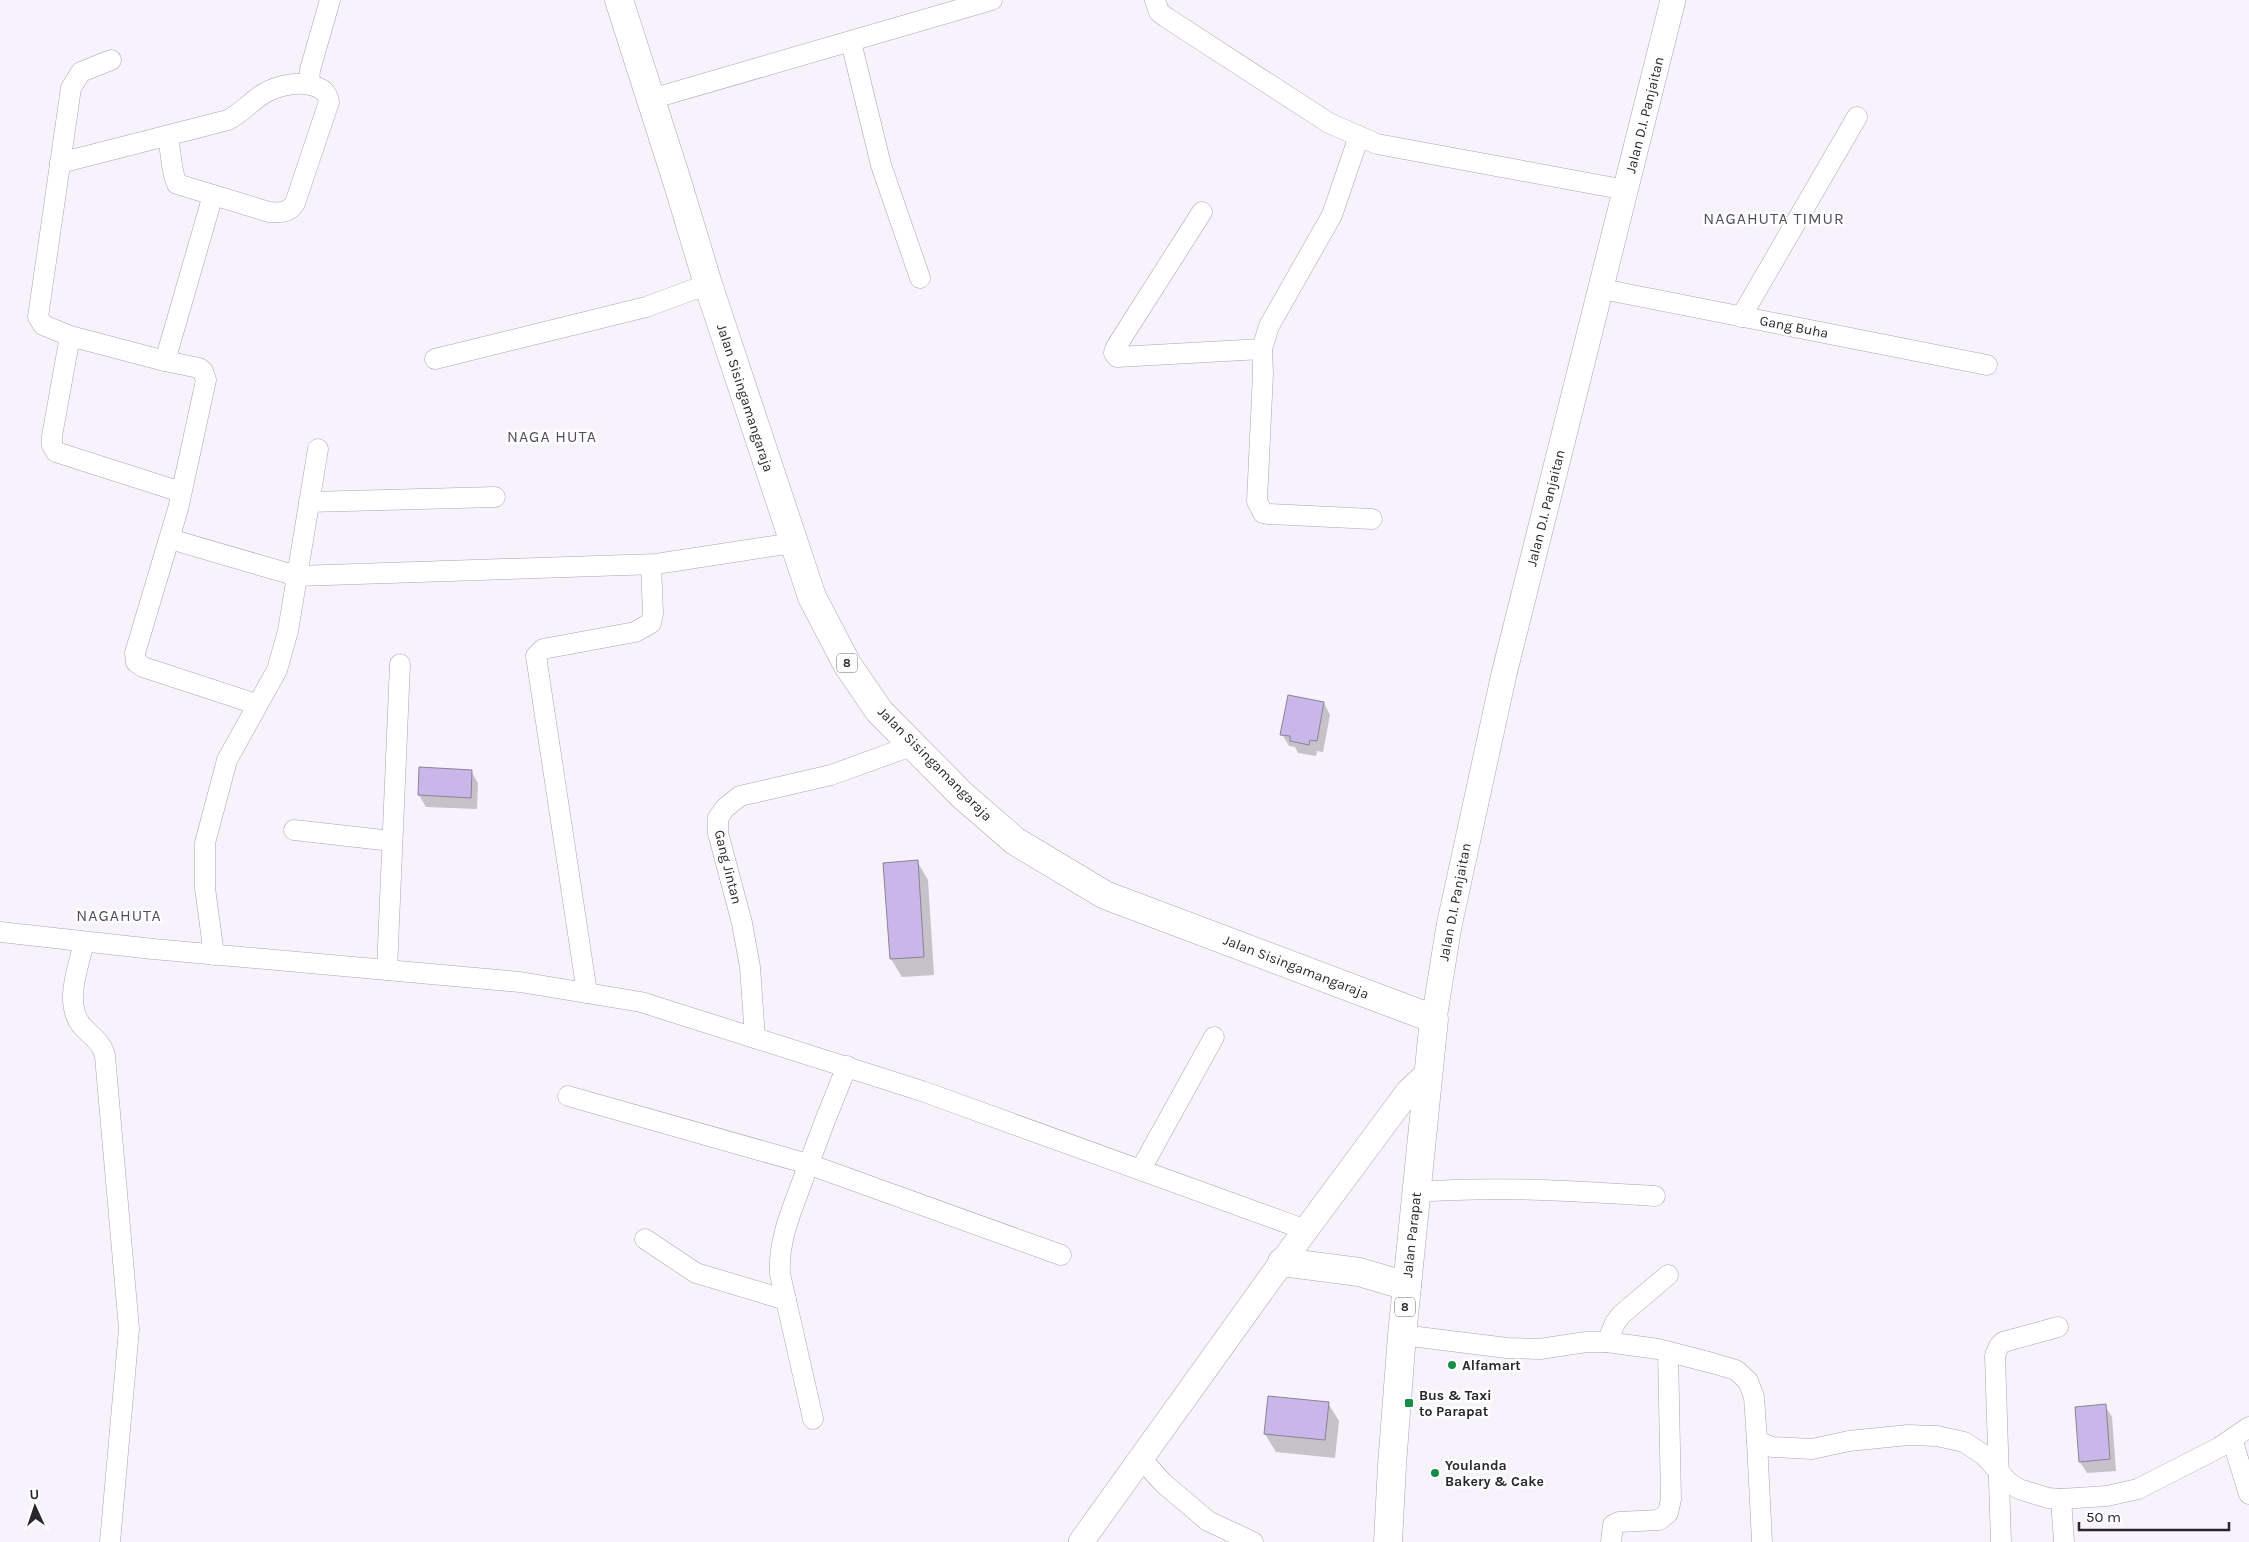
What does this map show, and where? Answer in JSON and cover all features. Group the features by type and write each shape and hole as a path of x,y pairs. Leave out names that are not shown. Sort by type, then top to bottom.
{"highway":[{"name":"Jalan Sisingamangaraja","path":"618,0 651,99 708,284 812,597 847,664 879,711 962,795 1015,842 1105,895 1434,1019"},
{"name":"Jalan Parapat","path":"1388,1542 1402,1335 1434,1019"},
{"path":"1282,1262 1359,1272 1407,1286"}],"main road":[{"name":"Jalan D.I. Panjaitan","path":"1434,1019 1448,926 1502,684 1673,0"},
{"path":"1082,1542 1282,1262 1408,1092 1428,1073"}],"street":[{"path":"309,84 310,70 330,0"},
{"path":"651,99 851,42 944,7 992,0"},
{"path":"1155,0 1159,12 1167,18 1329,123 1377,144 1626,190"},
{"path":"851,42 882,165 920,278"},
{"path":"111,60 81,72 71,88 38,317 43,325 70,336 198,368 205,376 178,509 135,653 136,662 143,667 256,704"},
{"path":"60,163 228,120 240,114 257,97 278,87 296,83 309,84 325,91 329,102 295,203 291,210 277,213 177,184 174,177 171,148 167,136"},
{"path":"1741,317 1857,117"},
{"path":"1359,136 1332,215 1269,326 1262,349 1263,382 1257,501 1263,513 1372,519"},
{"path":"165,361 213,195"},
{"path":"1202,212 1114,353 1116,357 1121,357 1262,349"},
{"path":"435,359 646,307 708,284"},
{"name":"Gang Buha","path":"1602,289 1987,365"},
{"path":"70,336 52,436 52,445 56,452 181,492"},
{"path":"214,955 205,888 205,843 228,760 256,704 277,670 288,631 318,449"},
{"path":"309,502 495,497"},
{"path":"170,538 297,576 651,565 697,560 793,543"},
{"path":"587,993 535,661 536,656 544,649 635,632 651,623 653,614 651,565"},
{"path":"387,970 400,664"},
{"name":"Gang Jintan","path":"755,1038 748,958 742,923 718,833 718,818 725,808 740,796 831,775 914,745"},
{"path":"294,830 392,841"},
{"path":"0,932 214,955 520,982 641,1002 922,1091 1306,1230"},
{"path":"84,942 73,989 74,1007 77,1019 99,1041 105,1056 129,1329 110,1542"},
{"path":"1142,1170 1214,1037"},
{"path":"813,1419 780,1274 779,1254 782,1236 816,1139 846,1066"},
{"path":"568,1096 808,1164 1061,1255"},
{"path":"1417,1192 1472,1188 1526,1188 1655,1196"},
{"path":"645,1239 696,1273 786,1300"},
{"path":"1607,1342 1615,1323 1622,1314 1668,1275"},
{"path":"2001,1542 1995,1356 1999,1346 2018,1337 2058,1327"},
{"path":"1402,1335 1507,1348 1540,1349 1586,1342 1607,1342 1668,1352 1736,1370 1748,1381 1754,1397 1762,1542"},
{"path":"1611,1542 1613,1525 1619,1522 1659,1520 1668,1513 1670,1498 1668,1352"},
{"path":"1757,1441 1772,1446 1812,1449 1849,1441 1908,1435 1938,1436 1964,1442 1984,1455 1998,1468 2008,1482 2019,1489 2035,1495 2061,1499 2107,1496 2138,1489 2220,1447 2249,1427"},
{"path":"2232,1439 2249,1494"},
{"path":"1141,1458 1163,1483 1208,1522 1253,1542"},
{"path":"2061,1499 2064,1542"}],"building":[{"path":"1288,695 1324,702 1317,741 1310,740 1309,745 1290,741 1290,736 1280,735"},
{"path":"419,767 472,770 471,798 418,795"},
{"path":"918,860 924,957 890,959 883,863"},
{"path":"1268,1396 1329,1402 1325,1440 1264,1434"},
{"path":"2106,1404 2110,1459 2079,1462 2075,1407"}],"place":[{"name":"Alfamart","path":"1452,1365"},
{"name":"Bus & Taxi to Parapat","path":"1409,1403"},
{"name":"Youlanda Bakery & Cake","path":"1435,1473"}],"district":[{"name":"NAGAHUTA TIMUR","path":"1774,218"},
{"name":"NAGA HUTA","path":"552,436"},
{"name":"NAGAHUTA","path":"119,915"}]}
